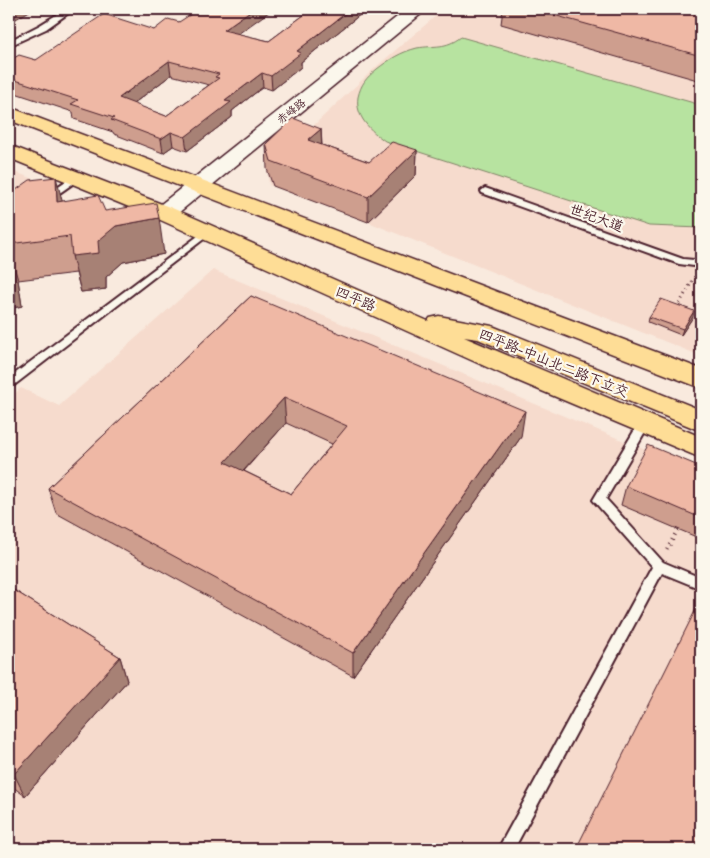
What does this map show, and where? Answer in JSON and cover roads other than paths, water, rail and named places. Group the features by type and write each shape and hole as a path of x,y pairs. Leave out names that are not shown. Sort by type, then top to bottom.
{"main road":[{"path":"9,113 701,379"},
{"name":"四平路","path":"9,151 164,213 403,318 520,372 701,448"},
{"name":"四平路-中山北二路下立交","path":"489,298 532,332 701,398"},
{"name":"四平路-中山北二路下立交","path":"403,318 483,332 701,421"}],"street":[{"name":"赤峰路","path":"164,213 418,9"}],"lane":[{"path":"9,44 43,27 70,9"},
{"path":"38,205 75,178"},
{"name":"世纪大道","path":"485,191 682,262 698,262"},
{"path":"9,384 206,233"},
{"path":"644,424 599,500 659,566 701,584"},
{"path":"506,849 659,566"}]}
